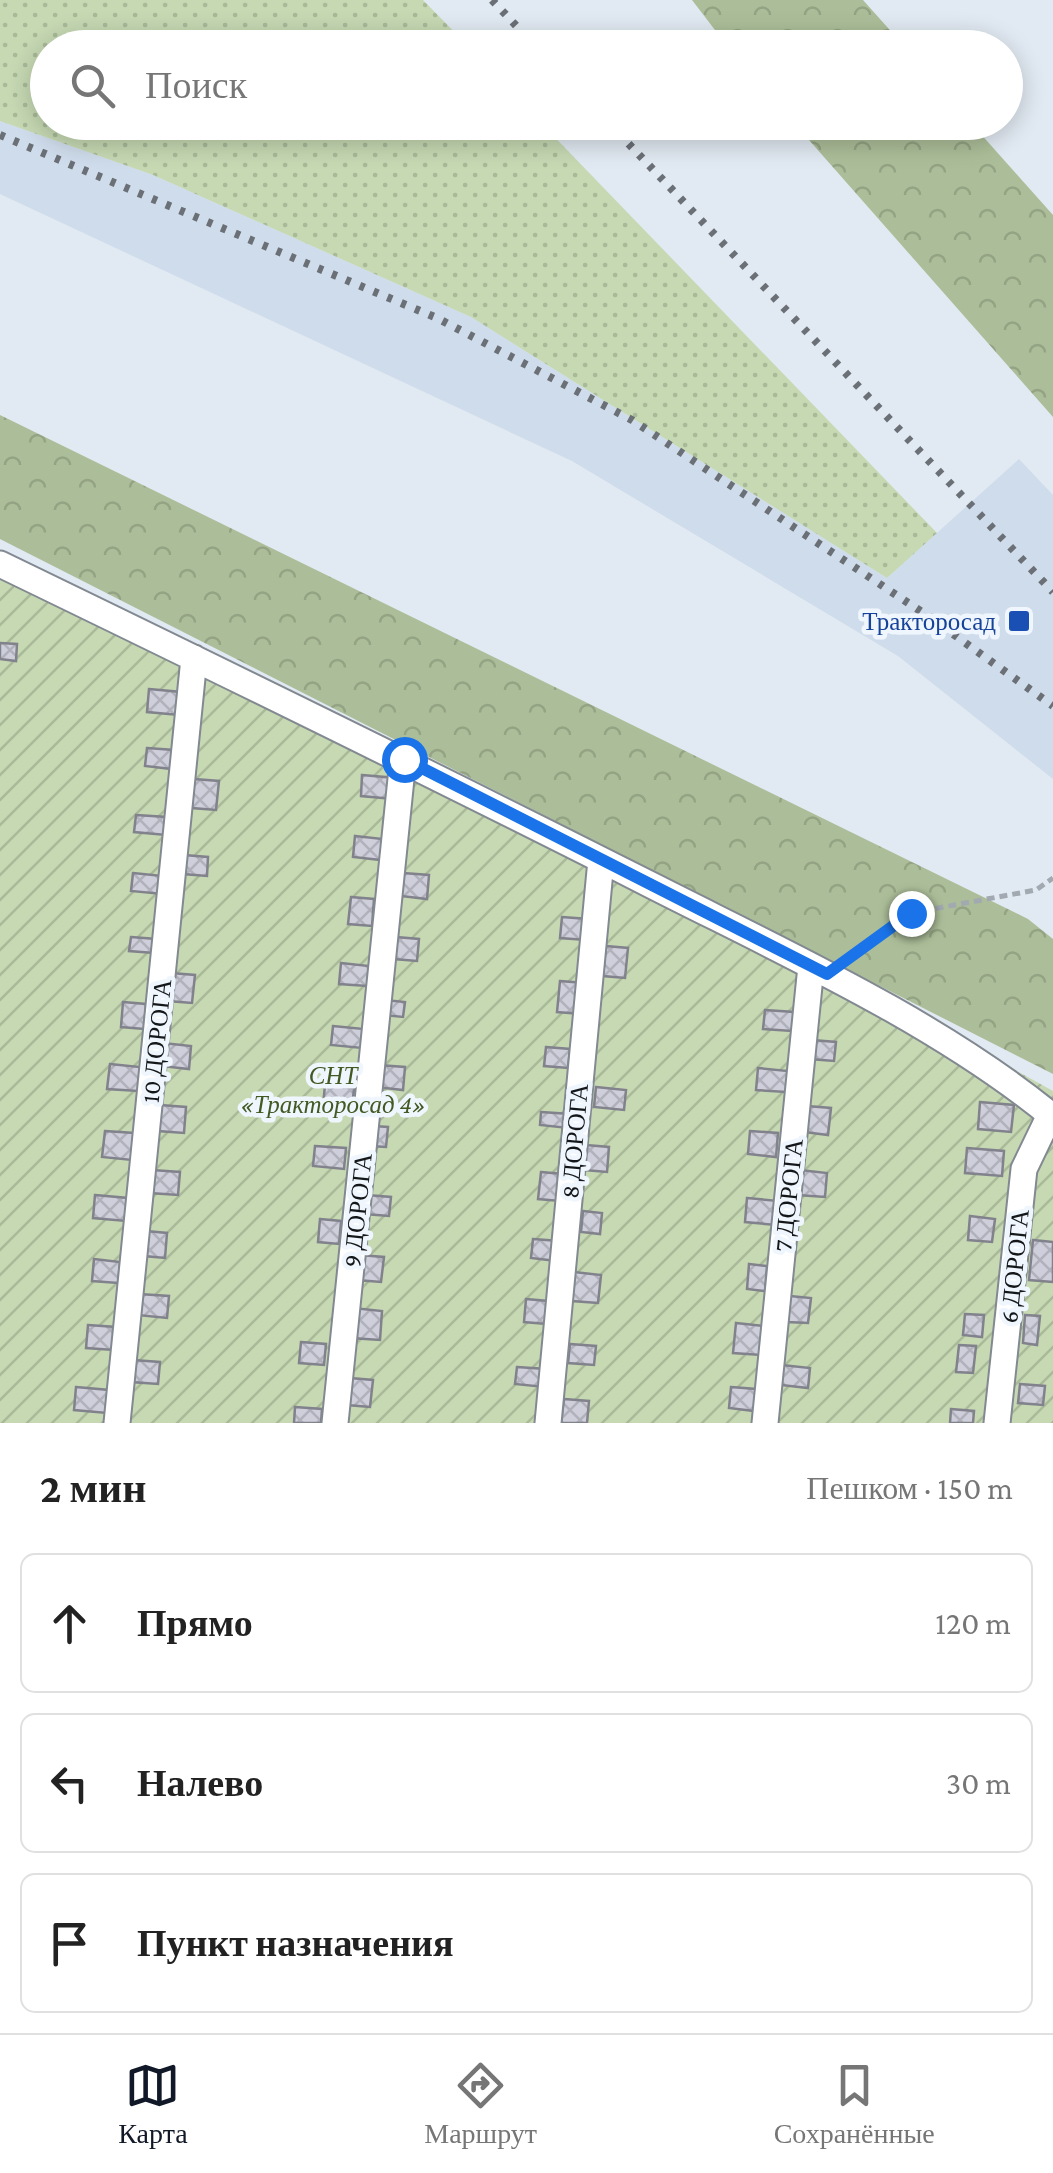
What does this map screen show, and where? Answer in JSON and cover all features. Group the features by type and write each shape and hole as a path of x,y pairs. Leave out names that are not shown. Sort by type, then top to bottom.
{"street":[{"path":"0,564 404,759 819,970 986,1068 1052,1116"},
{"name":"10 ДОРОГА","path":"117,1423 194,658"},
{"name":"9 ДОРОГА","path":"336,1423 404,759"},
{"name":"8 ДОРОГА","path":"548,1423 601,860"},
{"name":"7 ДОРОГА","path":"766,1423 819,970"},
{"name":"6 ДОРОГА","path":"997,1423 1024,1168 1052,1116"}],"path":[{"path":"819,970 911,913 1036,890 1053,878"}],"shaded area":[{"path":"0,121 30,132 30,140 54,140 153,175 471,317 887,578 1019,459 1053,495 1053,779 898,656 572,461 0,194"}],"green space":[{"path":"0,0 423,0 452,30 30,30 30,132 0,121"},
{"path":"692,0 863,0 890,30 715,30"},
{"path":"54,140 557,140 937,533 887,578 471,317 153,175"},
{"path":"809,140 986,140 1053,215 1053,417"},
{"path":"0,415 1028,919 1053,939 1053,1074 0,539"},
{"name":"СНТ «Тракторосад 4»","path":"0,550 835,970 1053,1091 1053,1423 0,1423"}],"building":[{"path":"0,643 17,644 16,661 0,659"},
{"path":"149,689 181,692 179,715 147,712"},
{"path":"147,748 174,750 172,769 145,766"},
{"path":"362,775 396,778 393,799 361,796"},
{"path":"194,779 219,781 216,810 192,808"},
{"path":"136,815 167,817 166,835 134,832"},
{"path":"355,836 383,839 381,860 353,857"},
{"path":"184,855 208,857 207,876 183,874"},
{"path":"133,873 163,876 162,894 131,891"},
{"path":"403,873 429,875 427,899 401,896"},
{"path":"351,897 374,899 372,926 348,924"},
{"path":"562,917 588,919 586,940 560,938"},
{"path":"131,937 156,939 154,953 129,951"},
{"path":"396,937 419,939 417,961 394,959"},
{"path":"606,946 628,948 625,978 603,976"},
{"path":"341,963 369,966 367,986 339,984"},
{"path":"171,973 195,975 192,1003 168,1001"},
{"path":"560,981 584,983 581,1014 557,1012"},
{"path":"385,1000 405,1002 403,1017 383,1015"},
{"path":"123,1002 146,1004 144,1029 121,1027"},
{"path":"765,1010 794,1012 792,1031 763,1029"},
{"path":"333,1026 364,1029 362,1048 331,1045"},
{"path":"812,1040 836,1042 834,1061 810,1059"},
{"path":"163,1043 191,1046 189,1069 161,1066"},
{"path":"546,1047 570,1049 568,1068 544,1066"},
{"path":"110,1064 140,1067 138,1091 107,1089"},
{"path":"378,1065 405,1067 403,1090 376,1087"},
{"path":"758,1068 788,1071 786,1092 756,1090"},
{"path":"325,1085 354,1088 352,1109 323,1106"},
{"path":"596,1087 626,1090 624,1110 594,1107"},
{"path":"980,1102 1014,1105 1011,1132 978,1129"},
{"path":"160,1105 186,1107 184,1133 158,1131"},
{"path":"807,1106 831,1108 828,1135 804,1132"},
{"path":"541,1112 570,1114 568,1128 540,1125"},
{"path":"373,1126 388,1127 386,1147 371,1146"},
{"path":"105,1131 134,1133 132,1160 102,1157"},
{"path":"750,1131 778,1133 776,1157 748,1154"},
{"path":"586,1145 609,1147 607,1172 585,1170"},
{"path":"315,1146 346,1148 344,1169 313,1166"},
{"path":"967,1148 1004,1151 1002,1176 965,1173"},
{"path":"152,1170 180,1172 178,1195 150,1193"},
{"path":"800,1170 827,1173 825,1197 798,1195"},
{"path":"541,1172 563,1174 560,1201 538,1199"},
{"path":"95,1195 128,1198 126,1221 93,1218"},
{"path":"367,1195 391,1197 389,1216 365,1214"},
{"path":"747,1198 779,1201 776,1225 745,1222"},
{"path":"583,1211 602,1213 600,1234 581,1232"},
{"path":"970,1216 995,1219 992,1242 968,1240"},
{"path":"320,1219 341,1221 339,1244 318,1242"},
{"path":"146,1231 167,1233 165,1258 144,1256"},
{"path":"533,1239 559,1241 557,1261 531,1258"},
{"path":"1033,1240 1053,1242 1053,1282 1029,1280"},
{"path":"359,1255 384,1257 381,1282 357,1280"},
{"path":"94,1259 120,1262 118,1283 92,1281"},
{"path":"749,1264 767,1266 765,1291 747,1289"},
{"path":"574,1272 601,1275 598,1303 572,1301"},
{"path":"139,1294 169,1296 167,1318 137,1315"},
{"path":"790,1296 811,1298 808,1323 787,1322"},
{"path":"526,1299 548,1301 546,1324 524,1322"},
{"path":"353,1308 382,1311 380,1340 351,1338"},
{"path":"965,1314 984,1315 982,1337 963,1335"},
{"path":"1025,1315 1040,1316 1037,1345 1023,1343"},
{"path":"736,1323 764,1326 761,1355 733,1353"},
{"path":"88,1325 116,1327 114,1350 86,1348"},
{"path":"301,1342 326,1344 324,1365 299,1363"},
{"path":"570,1344 596,1346 594,1365 568,1363"},
{"path":"959,1345 976,1346 973,1373 956,1372"},
{"path":"133,1360 160,1362 158,1384 131,1382"},
{"path":"782,1365 810,1368 808,1388 781,1385"},
{"path":"517,1367 546,1369 544,1387 515,1384"},
{"path":"350,1378 373,1380 370,1407 347,1405"},
{"path":"1020,1384 1045,1386 1043,1405 1018,1403"},
{"path":"76,1387 109,1390 107,1413 74,1410"},
{"path":"731,1387 756,1389 754,1411 729,1408"},
{"path":"564,1399 589,1401 587,1423 561,1423"},
{"path":"295,1407 322,1409 321,1423 294,1423"},
{"path":"951,1409 974,1411 973,1423 950,1423"}],"railway":[{"path":"492,0 520,30"},
{"path":"0,135 437,318 632,420 928,616 1053,706"},
{"path":"625,140 1053,592"}],"place":[{"name":"Тракторосад","path":"1019,621"}],"route":[{"path":"404,759 827,974 911,913"}]}
